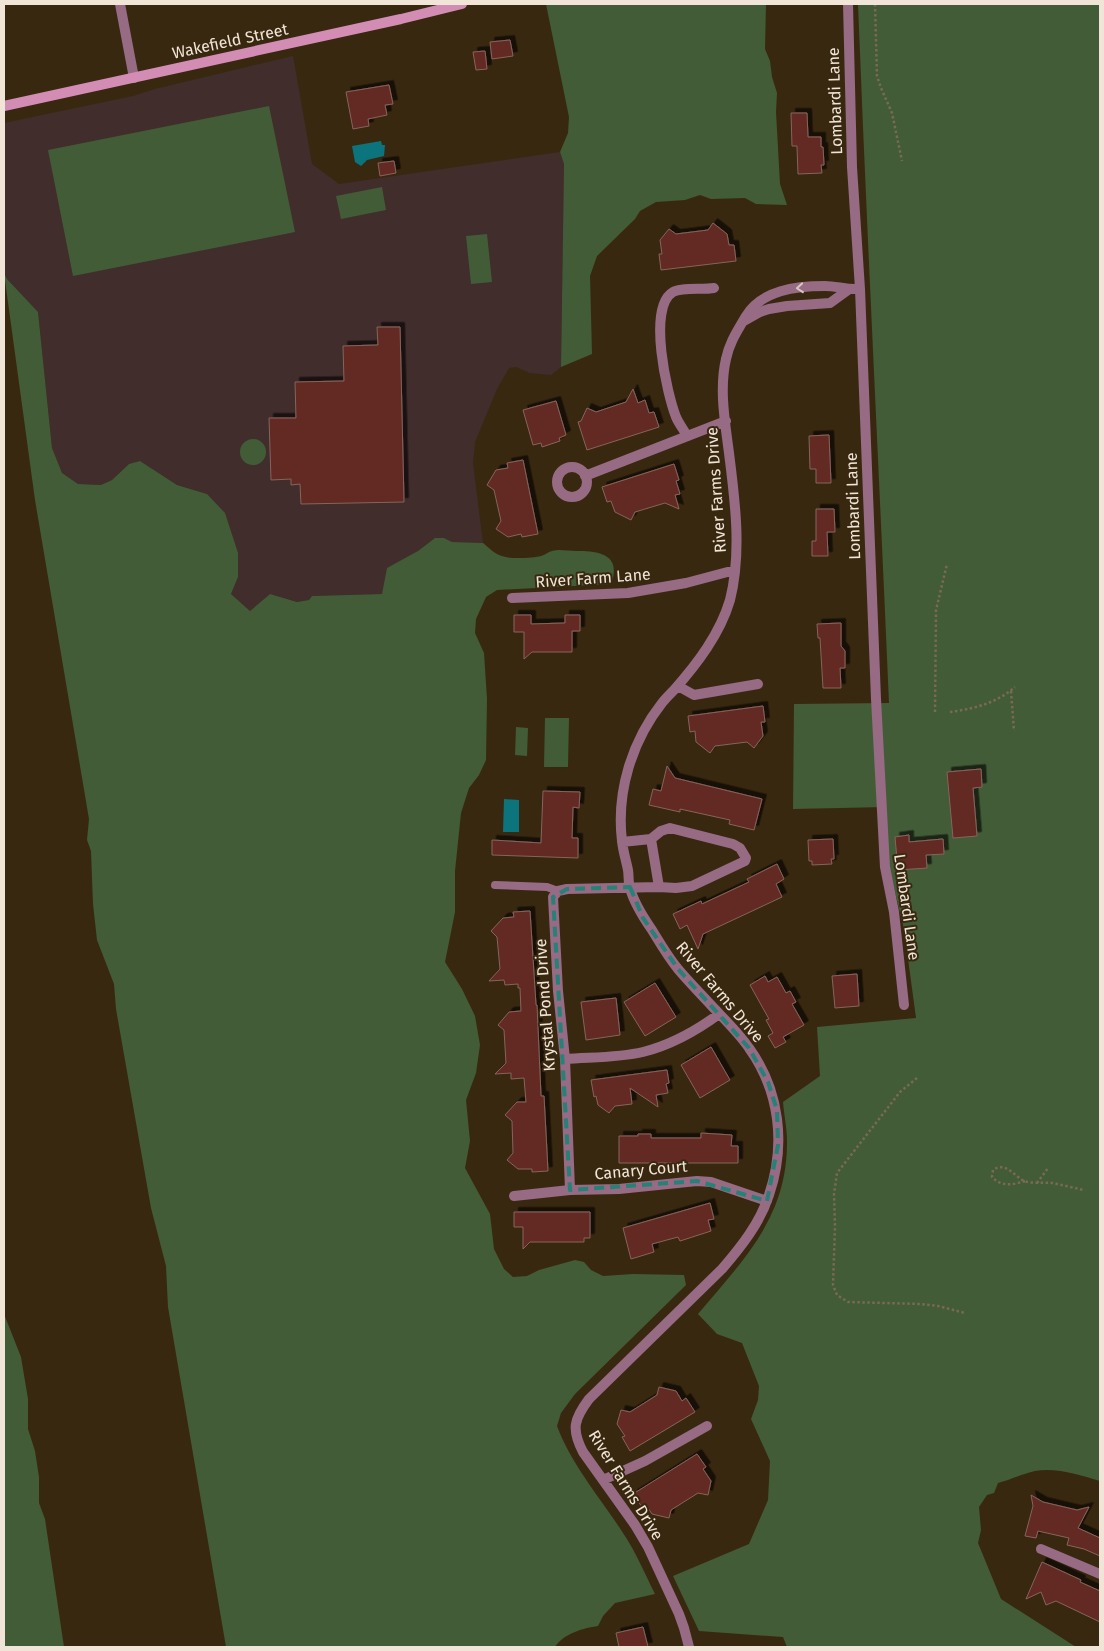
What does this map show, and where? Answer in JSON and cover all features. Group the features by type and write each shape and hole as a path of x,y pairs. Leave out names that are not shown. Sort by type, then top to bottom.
{"street":[{"path":"120,4 134,78"},
{"name":"Wakefield Street","path":"4,106 462,4"},
{"name":"Lombardi Lane","path":"848,4 852,167 860,289 876,700 885,867 894,912 904,1005"},
{"name":"River Farms Drive","path":"689,1647 679,1614 651,1553 635,1525 589,1462 576,1438 575,1427 579,1413 589,1398 722,1269 741,1246 767,1201 775,1176 778,1156 777,1110 768,1082 749,1048 670,958 644,918 630,887 622,842 622,801 632,756 642,734 660,706 702,655 721,622 729,602 735,570 736,534 723,385 725,359 731,341 755,305 763,298 800,287 828,286 848,290 860,289"},
{"path":"688,436 676,418 666,386 660,341 662,312 665,301 673,292 714,288"},
{"name":"River Farms Drive","path":"744,321 769,309 830,303 848,290"},
{"path":"585,476 726,421"},
{"name":"River Farm Lane","path":"512,598 628,593 686,583 735,570"},
{"path":"678,686 694,695 758,684"},
{"path":"558,891 567,889 676,888 692,886 745,861 746,858 740,848 732,844 670,828 661,831 651,839 622,842"},
{"path":"651,839 659,887"},
{"name":"Krystal Pond Drive","path":"558,891 553,897 552,903 565,1058 570,1190"},
{"path":"565,1058 624,1054 661,1047 701,1027 719,1014"},
{"name":"Canary Court","path":"514,1196 570,1190 619,1189 697,1181 711,1182 767,1201"},
{"path":"603,1480 645,1461 707,1426"},
{"path":"1041,1549 1100,1574"}],"lane":[{"path":"495,886 548,887 558,891"}],"path":[{"path":"875,4 877,76 892,113 902,161"},
{"path":"935,712 936,610 946,564"},
{"path":"950,712 978,707 1011,691 1015,687"},
{"path":"1011,691 1014,731"},
{"path":"917,1078 900,1092 837,1173 834,1194 833,1285 837,1294 848,1302 921,1304 965,1313"},
{"path":"1026,1181 1017,1184 1004,1184 995,1181 992,1174 995,1168 1004,1168 1026,1181 1054,1183 1084,1190"},
{"path":"1037,1183 1048,1168"}],"highlighted area":[{"path":"630,887 643,918 678,969 749,1048 768,1082 777,1110 778,1145 767,1201 697,1181 570,1190 553,897 567,889"}],"shaded area":[{"path":"293,56 312,164 339,184 560,152 564,164 561,367 551,375 530,373 516,367 509,368 497,389 475,442 473,463 483,543 452,542 444,538 435,538 418,551 382,594 312,596 309,600 297,602 270,594 250,611 231,594 238,577 207,494 177,485 140,461 129,464 112,480 101,485 78,484 62,473 52,448 38,312 7,279 4,272 4,123 133,96"}],"green space":[{"path":"546,4 766,4 765,49 770,61 777,93 776,112 780,184 787,205 756,204 745,198 711,199 700,195 685,200 656,202 640,211 635,219 597,256 590,276 592,354 561,367 564,164 560,152 568,133 569,117"},
{"path":"858,4 1100,4 1100,1481 1068,1472 1043,1470 1030,1472 998,1483 994,1493 987,1495 979,1507 981,1530 978,1543 1001,1599 1076,1647 787,1647 783,1637 699,1631 673,1576 749,1544 768,1500 770,1461 751,1419 758,1400 759,1386 742,1343 717,1334 698,1314 747,1255 771,1214 780,1192 785,1167 787,1135 783,1102 820,1076 817,1027 916,1018 904,929 889,867 886,807 793,809 794,704 889,703"},
{"path":"269,106 295,232 73,276 48,150"},
{"path":"382,187 386,210 341,219 336,196"},
{"path":"487,234 492,282 471,284 466,236"},
{"path":"4,273 7,279 38,312 52,448 62,473 78,484 101,485 112,480 129,464 140,461 177,485 207,494 225,513 238,553 238,577 231,594 250,611 270,594 297,602 309,600 312,596 382,594 387,568 418,551 435,538 444,538 452,542 483,543 497,554 509,558 538,557 558,550 593,552 606,556 611,560 614,574 611,584 497,590 486,597 476,619 475,633 484,653 487,699 486,760 479,775 469,788 461,813 455,871 455,912 445,962 462,989 475,1016 480,1045 476,1073 466,1100 470,1141 465,1168 490,1214 494,1249 504,1269 513,1277 527,1276 539,1270 575,1260 584,1262 591,1270 603,1276 633,1274 684,1275 686,1285 575,1394 561,1413 557,1426 570,1455 632,1548 655,1594 615,1603 603,1616 598,1626 574,1632 555,1647 226,1647 168,1307 166,1266 151,1208 116,1009 114,984 97,940 93,904 91,851 87,840 89,819 35,500"},
{"path":"253,439 262,443 266,452 262,461 253,465 244,461 240,452 244,443"},
{"path":"545,718 569,718 568,767 544,767"},
{"path":"516,727 528,728 527,756 515,755"},
{"path":"4,1314 21,1357 28,1399 28,1429 35,1451 39,1477 39,1503 45,1519 64,1647 4,1647"}],"water":[{"path":"381,141 382,145 385,145 384,156 367,160 361,166 355,162 352,146"},
{"path":"504,799 519,800 519,832 503,832"}],"building":[{"path":"510,40 513,56 492,59 490,42"},
{"path":"485,51 487,69 476,70 473,52"},
{"path":"389,85 393,104 385,105 387,115 368,119 369,126 353,129 346,92"},
{"path":"791,113 807,113 808,137 821,137 824,165 821,165 822,173 798,174 797,146 792,146"},
{"path":"394,161 396,173 380,176 378,163"},
{"path":"713,223 727,234 729,245 734,245 736,261 661,270 659,254 662,254 660,240 669,229 676,234 708,230"},
{"path":"377,327 400,327 404,502 301,504 300,484 291,485 291,479 271,480 269,418 296,418 295,382 344,381 343,346 378,345"},
{"path":"633,389 638,403 645,400 649,413 654,412 659,427 587,450 578,422 581,421 587,408 596,412 626,402"},
{"path":"556,401 566,435 559,438 560,441 542,447 541,443 533,445 523,410"},
{"path":"829,435 831,483 816,483 816,469 810,469 809,436"},
{"path":"523,460 538,534 522,537 521,534 508,537 496,529 501,521 494,490 487,485 496,470 508,468 507,463"},
{"path":"674,464 679,480 676,481 680,494 675,495 679,509 665,503 635,512 631,520 615,512 611,501 607,502 602,487"},
{"path":"816,509 834,509 835,532 827,532 828,556 812,556 812,541 816,541"},
{"path":"514,615 531,615 531,624 565,623 565,615 580,615 580,631 572,631 572,652 532,652 524,659 524,632 514,632"},
{"path":"841,623 841,646 845,651 845,668 840,668 841,688 823,688 820,638 818,638 817,624"},
{"path":"763,706 765,722 761,722 763,736 754,748 747,742 715,746 710,753 696,742 695,731 690,732 688,716"},
{"path":"667,766 675,778 762,799 754,830 729,824 730,820 680,809 680,812 649,805 653,789 661,791"},
{"path":"981,769 982,787 973,788 977,836 953,838 947,772"},
{"path":"543,791 580,792 579,808 573,807 572,838 578,838 578,858 492,855 492,840 541,843"},
{"path":"909,835 909,842 943,839 944,854 926,855 927,868 898,870 895,837"},
{"path":"833,839 834,859 831,859 832,864 812,865 812,861 809,861 808,840"},
{"path":"777,864 784,879 776,884 782,897 703,934 698,949 687,925 680,929 673,914 701,901 702,904 749,882 747,879"},
{"path":"530,911 541,1096 544,1096 548,1171 532,1172 532,1169 518,1169 507,1160 513,1153 512,1121 505,1115 517,1102 526,1102 524,1078 511,1079 511,1073 495,1074 506,1063 504,1030 498,1025 509,1012 521,1011 520,988 518,988 518,984 505,985 504,980 489,981 500,969 497,937 491,931 503,918 514,917 513,912"},
{"path":"857,974 859,1006 835,1008 832,976"},
{"path":"765,976 768,982 777,977 786,993 790,991 796,1002 792,1004 804,1025 783,1037 786,1042 775,1048 768,1036 773,1033 766,1020 769,1019 750,985"},
{"path":"655,983 676,1017 645,1036 624,1002"},
{"path":"616,998 620,1035 586,1040 581,1002"},
{"path":"711,1047 730,1080 700,1098 681,1065"},
{"path":"667,1070 669,1083 666,1084 668,1093 656,1095 658,1107 630,1088 632,1104 615,1106 609,1113 598,1105 596,1096 594,1097 591,1080"},
{"path":"701,1133 732,1135 731,1146 738,1146 738,1163 619,1163 619,1136 651,1134 651,1138 701,1138"},
{"path":"710,1203 714,1219 708,1220 711,1231 680,1241 678,1237 652,1244 654,1252 631,1259 623,1228"},
{"path":"514,1212 590,1212 590,1238 584,1238 584,1242 530,1242 523,1249 523,1227 514,1227"},
{"path":"659,1387 676,1391 682,1401 686,1398 695,1412 630,1451 622,1437 625,1436 617,1424 621,1410 630,1412 657,1395"},
{"path":"697,1454 706,1467 703,1469 711,1481 708,1495 698,1493 671,1510 669,1518 652,1514 646,1505 642,1507 633,1494"},
{"path":"1031,1495 1043,1502 1077,1510 1089,1507 1078,1528 1100,1538 1100,1556 1084,1549 1067,1545 1069,1538 1038,1531 1036,1538 1025,1536 1033,1506"},
{"path":"1042,1562 1100,1591 1100,1622 1056,1601 1046,1605 1041,1592 1026,1599"},
{"path":"643,1627 648,1647 619,1647 616,1633"}]}
